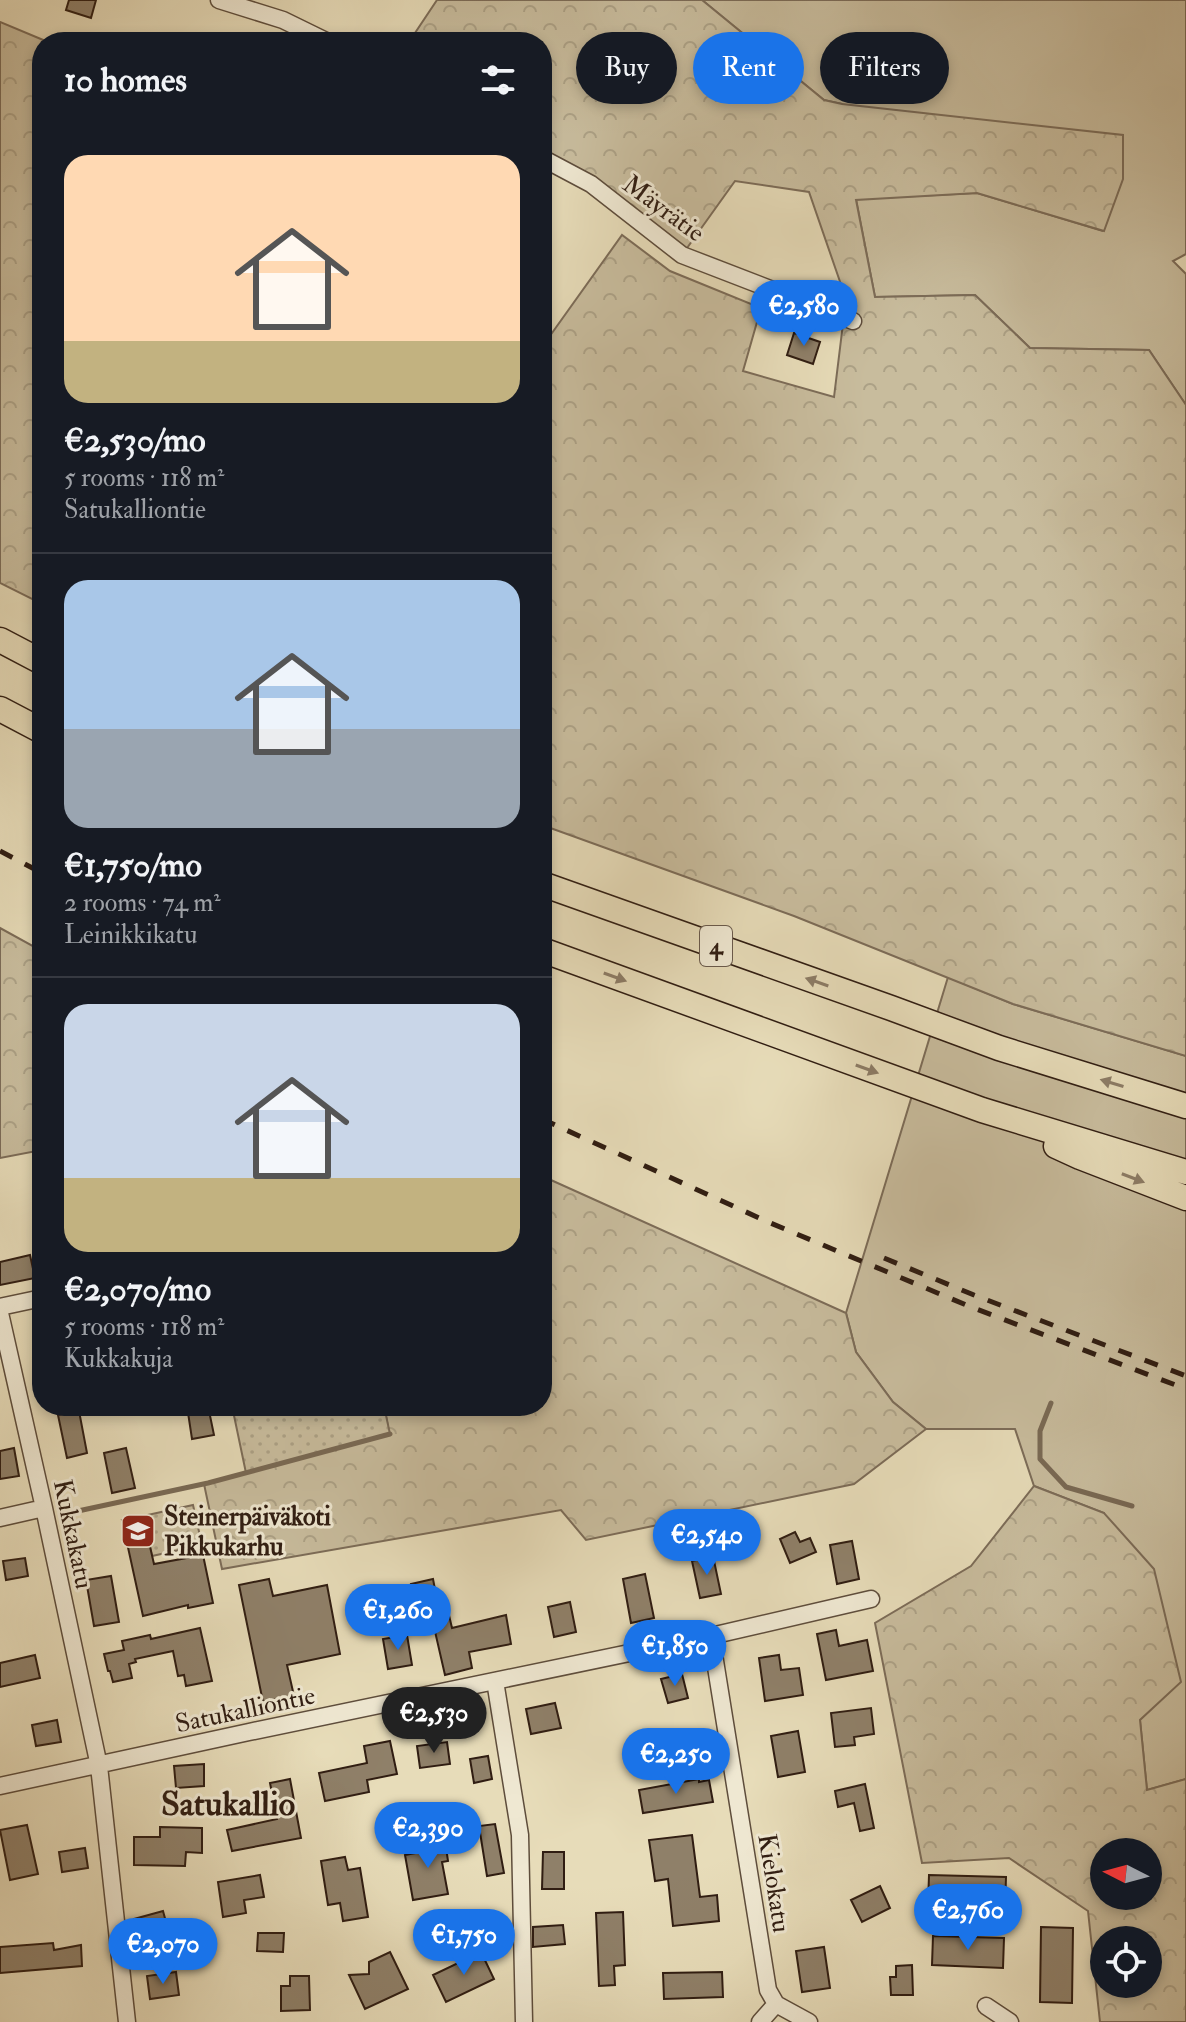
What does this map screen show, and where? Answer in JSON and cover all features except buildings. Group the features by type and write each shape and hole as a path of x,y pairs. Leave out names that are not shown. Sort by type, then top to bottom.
{"highway":[{"path":"0,640 32,657"},
{"path":"0,709 32,726"},
{"name":"4","path":"552,888 999,1048 1186,1106"},
{"path":"552,954 982,1110 1186,1172"},
{"path":"982,1110 1080,1157 1186,1198"}],"street":[{"path":"219,0 283,20 308,32"},
{"name":"Mäyrätie","path":"552,163 591,184 682,255 853,321"},
{"path":"0,1310 32,1301"},
{"name":"Kukkakatu","path":"0,1310 99,1766 127,2022"},
{"path":"0,1518 44,1508"},
{"name":"Satukalliontie","path":"0,1786 711,1636 871,1599"},
{"name":"Kielokatu","path":"711,1636 768,1990 776,2004"},
{"path":"495,1681 520,1835 524,2022"},
{"path":"760,2022 776,2004 809,2022"},
{"path":"986,2006 1010,2022"}],"green space":[{"path":"437,0 702,0 741,32 693,32 693,104 804,104 804,84 820,97 820,104 1123,135 1123,179 1104,231 977,193 856,200 875,297 975,295 1030,348 1149,350 1186,405 1186,1056 1013,1004 794,916 552,829 552,333 622,235 670,271 761,308 743,371 834,397 846,299 809,192 735,181 682,255 552,165 552,32 416,32"},
{"path":"702,0 1186,0 1186,254 1173,261 1186,274 1186,405 1149,350 1030,348 975,295 875,297 856,199 977,193 1103,231 842,104 949,104 949,32 820,32 820,97 804,84 804,32 741,32"},
{"path":"0,22 32,35 32,599 0,583"},
{"path":"0,928 32,946 32,1152 0,1158"},
{"path":"948,977 1013,1004 1186,1056 1186,1779 1147,1790 1140,1720 1104,1513 1034,1486 1015,1429 926,1429 893,1402 856,1352 846,1313"},
{"path":"552,1181 846,1313 856,1352 893,1402 926,1429 854,1484 586,1540 561,1510 222,1569 204,1484 389,1432 386,1416 552,1416"},
{"path":"234,1416 386,1416 390,1434 246,1473"},
{"path":"1034,1486 1104,1513 1154,1569 1181,1682 1140,1720 1147,1790 1186,1779 1186,2022 1100,2022 1097,1998 1162,1998 1162,1926 1090,1926 1090,1930 1088,1911 1009,1858 922,1863 875,1623 971,1566"},
{"path":"193,1505 202,1545 152,1556 143,1516"}],"waterway":[{"path":"1051,1403 1040,1431 1040,1459 1066,1487 1132,1506"},
{"path":"64,1514 208,1483 390,1434"}],"railway":[{"path":"0,851 32,868"},
{"path":"552,1124 768,1222 971,1307 1186,1389"},
{"path":"884,1258 1186,1376"}],"place":[{"name":"Steinerpäiväkoti Pikkukarhu","path":"138,1531"}],"district":[{"name":"Satukallio","path":"228,1803"}]}
